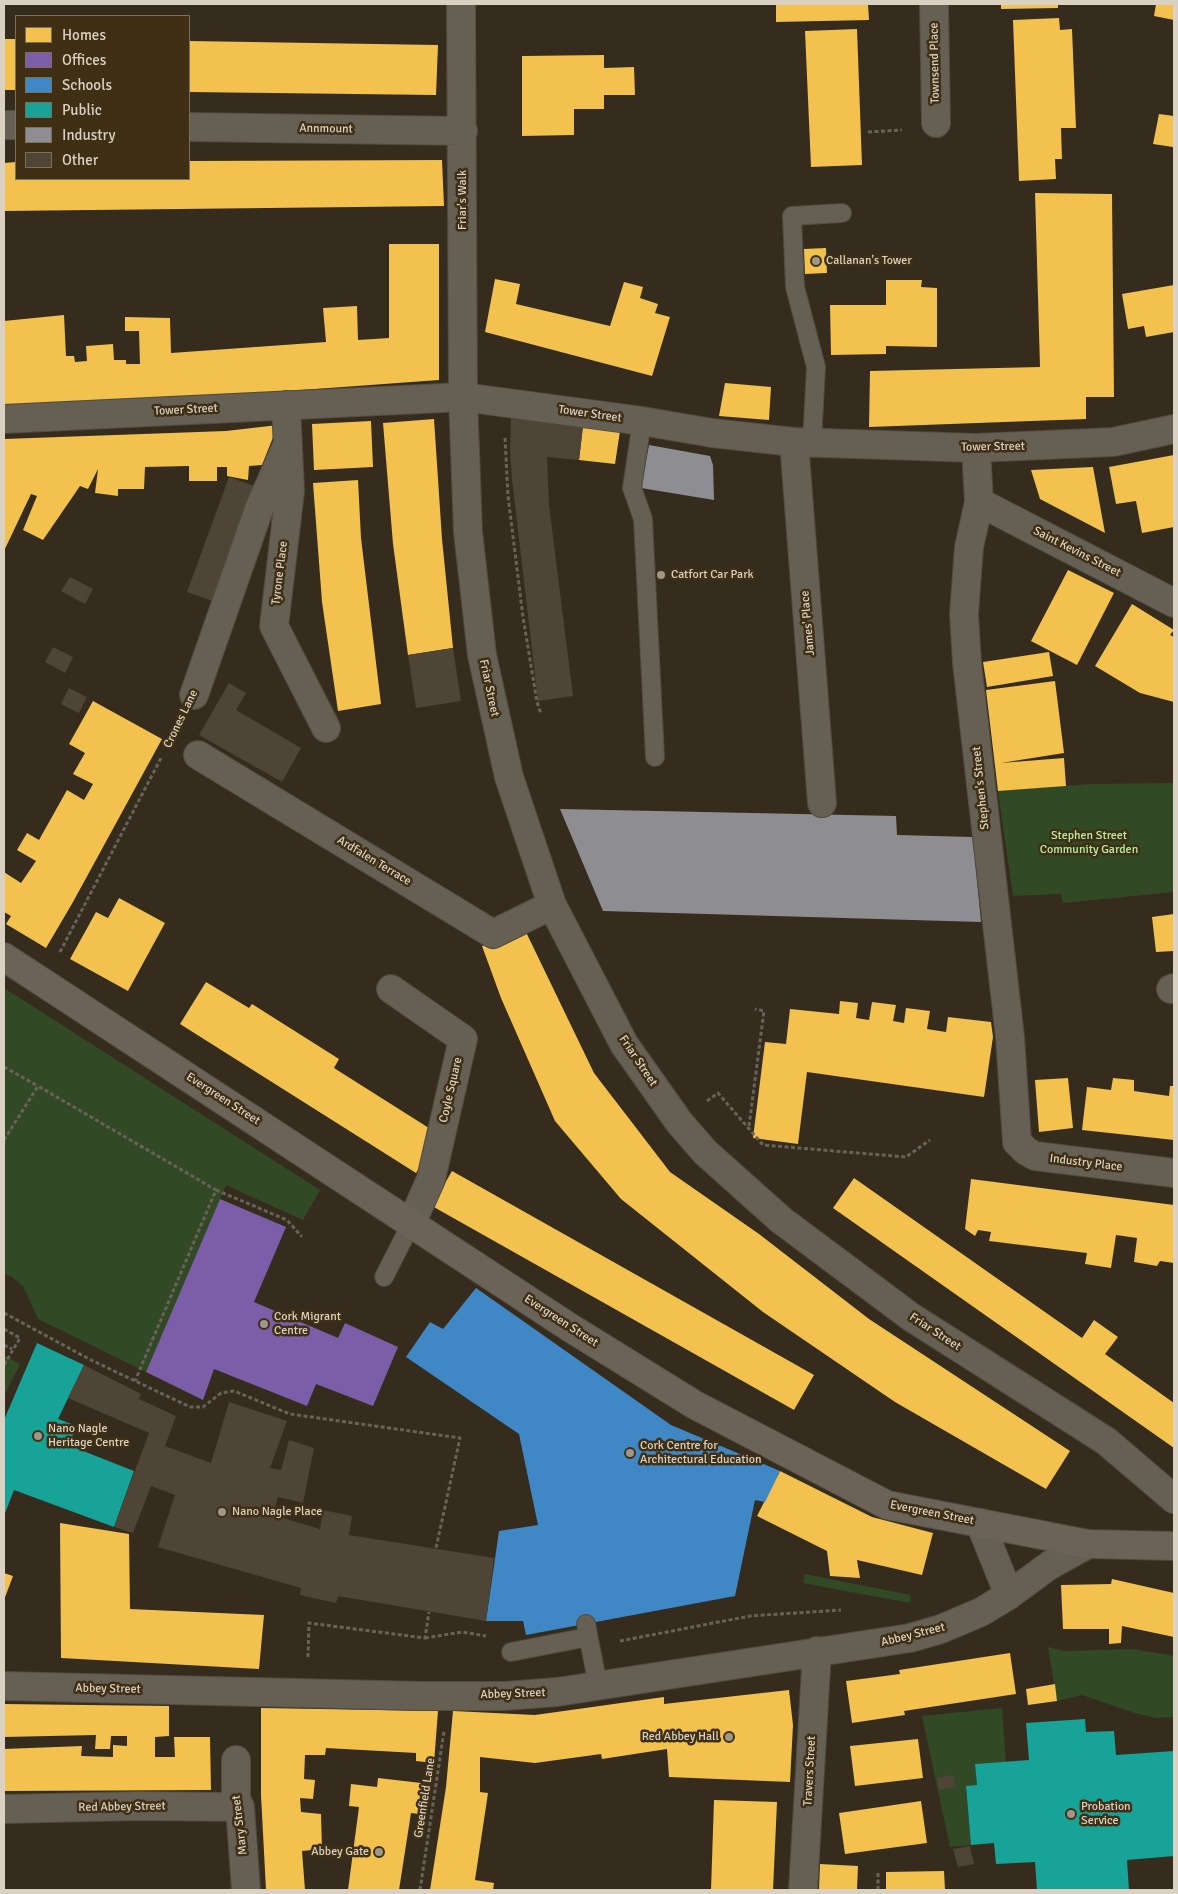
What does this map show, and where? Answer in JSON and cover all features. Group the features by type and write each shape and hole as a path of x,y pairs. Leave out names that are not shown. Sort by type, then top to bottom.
{"main road":[{"name":"Evergreen Street","path":"4,957 568,1327 694,1405 887,1505 1088,1544 1174,1546"}],"street":[{"name":"Friar's Walk","path":"461,4 463,396"},
{"name":"Townsend Place","path":"934,4 936,123"},
{"name":"Annmount","path":"190,127 463,130"},
{"name":"Tower Street","path":"4,419 463,396 642,421 712,433 803,442 976,448 1114,442 1174,429"},
{"name":"Friar Street","path":"463,396 468,532 482,655 509,777 552,905 624,1044 679,1122 705,1152 780,1220 911,1317 1106,1441 1174,1499"},
{"name":"Tyrone Place","path":"286,405 290,491 274,626 326,728"},
{"name":"Crones Lane","path":"194,695 260,509 288,441"},
{"name":"James' Place","path":"803,442 822,803"},
{"name":"Stephen's Street","path":"976,448 979,502 969,547 964,614 967,663 1010,1038 1015,1128"},
{"name":"Saint Kevins Street","path":"979,502 1174,603"},
{"name":"Ardfalen Terrace","path":"198,755 493,934 552,905"},
{"name":"Coyle Square","path":"391,989 463,1039 432,1179 411,1224"},
{"name":"Industry Place","path":"1015,1128 1017,1142 1026,1151 1035,1156 1174,1174"},
{"path":"980,1523 1009,1595"},
{"name":"Abbey Street","path":"4,1686 505,1696 558,1692 885,1643 941,1629 981,1612 1009,1595 1050,1564 1088,1544"},
{"name":"Travers Street","path":"803,1890 817,1652"},
{"name":"Mary Street","path":"236,1760 236,1800 240,1807 246,1890"},
{"name":"Red Abbey Street","path":"4,1809 137,1806 240,1807"}],"lane":[{"path":"803,442 816,367 795,287 792,216 842,213"},
{"path":"642,421 632,488 643,519 655,757"},
{"path":"384,1277 411,1224"},
{"path":"510,1652 587,1631 598,1686"}],"path":[{"path":"504,402 508,496 523,617 537,702 541,714"},
{"name":"Crones Lane","path":"44,984 162,756"},
{"path":"748,1127 764,1011 755,1009"},
{"path":"4,1067 216,1190 287,1220 302,1237"},
{"path":"4,1140 38,1086"},
{"path":"718,1093 763,1145 906,1157 930,1140"},
{"path":"135,1381 216,1190"},
{"path":"4,1313 190,1408 203,1407 221,1393 234,1391 290,1414 460,1438 436,1548"},
{"path":"4,1329 20,1338 4,1365"},
{"path":"4,1345 12,1349"},
{"path":"612,1643 750,1616 844,1609"},
{"path":"425,1638 429,1612"},
{"path":"308,1659 310,1624 425,1638 462,1632 491,1637"},
{"name":"Greenfield Lane","path":"420,1890 444,1730"},
{"path":"878,1872 878,1890"}],"green space":[{"name":"Stephen Street Community Garden","path":"1174,783 1174,892 1063,903 1061,894 1013,896 998,791 1090,784"},
{"path":"4,988 320,1190 303,1220 226,1185 146,1372 38,1319 23,1286 11,1276 4,1274"},
{"path":"4,1355 20,1364 4,1396"},
{"path":"805,1574 911,1595 910,1603 803,1583"},
{"path":"1048,1647 1064,1651 1133,1649 1174,1656 1174,1717 1157,1718 1138,1714 1082,1695 1057,1701"},
{"path":"1002,1708 1006,1762 975,1764 977,1785 966,1787 971,1845 950,1847 922,1716"}],"building: Homes":[{"path":"776,4 868,4 869,20 776,22"},
{"path":"1001,4 1058,4 1058,8 1001,9"},
{"path":"1156,4 1174,4 1174,20 1154,16"},
{"path":"1059,18 1060,30 1072,29 1076,128 1061,128 1062,159 1055,159 1056,179 1019,181 1013,20"},
{"path":"857,29 862,165 811,167 805,31"},
{"path":"4,39 15,39 15,90 4,90"},
{"path":"190,41 438,45 436,95 190,92"},
{"path":"604,55 604,68 634,67 635,95 604,95 604,109 574,109 574,135 522,136 522,56"},
{"path":"1159,114 1174,116 1173,147 1153,144"},
{"path":"442,160 444,206 4,211 4,163 15,162 15,180 190,180 190,161"},
{"path":"1035,193 1112,194 1114,397 1086,397 1086,419 869,427 870,371 1040,367"},
{"path":"389,244 439,244 439,380 205,397 4,405 4,321 64,315 66,356 74,356 75,362 87,361 86,346 113,344 114,360 126,360 126,364 140,364 139,331 125,331 125,317 170,318 171,353 326,342 323,308 357,306 358,340 389,338"},
{"name":"Callanan's Tower","path":"826,248 827,273 805,274 804,249"},
{"path":"495,279 520,284 516,304 610,326 624,282 643,287 640,298 658,304 655,313 670,317 652,376 485,332"},
{"path":"886,280 922,280 921,287 937,288 937,347 886,346 886,354 831,355 830,305 886,305"},
{"path":"1174,285 1174,332 1146,337 1144,326 1128,329 1122,294"},
{"path":"725,383 771,387 769,420 719,416"},
{"path":"434,419 442,539 453,648 408,655 393,544 383,423"},
{"path":"371,421 373,467 314,470 312,424"},
{"path":"278,425 262,465 249,466 248,480 227,476 227,467 217,467 217,481 189,481 189,466 145,467 144,489 118,489 118,496 95,493 98,469 88,489 80,486 43,540 23,530 37,496 31,494 4,551 4,439 226,431"},
{"path":"583,426 620,431 615,464 579,460"},
{"path":"1174,455 1174,527 1142,533 1136,501 1116,504 1109,467"},
{"path":"1093,467 1105,533 1040,499 1031,470"},
{"path":"358,480 361,538 381,704 338,711 322,602 313,483"},
{"path":"1068,570 1114,593 1077,665 1031,641"},
{"path":"1132,604 1174,630 1170,635 1174,637 1174,702 1140,693 1095,666"},
{"path":"1049,652 1053,676 987,687 983,662"},
{"path":"1055,681 1064,753 1001,763 1064,758 1066,786 998,791 986,690"},
{"path":"93,701 162,739 46,948 6,924 11,916 4,912 4,872 21,883 36,861 17,850 27,833 39,840 67,790 84,800 93,784 73,774 85,753 69,744"},
{"path":"119,898 165,923 128,991 70,959 96,912 108,918"},
{"path":"1174,914 1174,951 1156,952 1152,917"},
{"path":"525,930 594,1073 670,1172 759,1234 869,1319 1070,1451 1046,1489 895,1402 763,1312 621,1199 555,1121 501,998 482,946"},
{"path":"206,982 249,1008 252,1004 339,1059 334,1068 440,1135 416,1173 180,1024"},
{"path":"840,1001 858,1003 856,1018 869,1020 872,1002 896,1005 893,1021 904,1023 906,1008 930,1011 927,1029 946,1032 948,1017 991,1022 993,1037 984,1097 807,1072 798,1144 753,1138 765,1042 786,1044 790,1009 839,1014"},
{"path":"1068,1078 1073,1128 1039,1132 1035,1080"},
{"path":"1113,1078 1134,1080 1134,1091 1169,1096 1170,1086 1174,1086 1174,1140 1082,1130 1087,1087 1111,1090"},
{"path":"452,1171 814,1375 794,1410 432,1206"},
{"path":"854,1178 1082,1338 1094,1320 1118,1337 1105,1354 1174,1403 1174,1448 833,1208"},
{"path":"971,1179 1174,1205 1174,1263 1160,1261 1157,1266 1134,1262 1137,1238 1116,1235 1111,1268 1085,1264 1087,1253 989,1241 991,1232 978,1230 975,1236 965,1229"},
{"path":"780,1471 872,1517 933,1533 922,1575 857,1560 860,1578 830,1576 827,1551 757,1516"},
{"path":"60,1523 129,1534 130,1609 264,1615 259,1669 61,1658"},
{"path":"4,1573 13,1576 4,1600"},
{"path":"1112,1579 1174,1593 1174,1637 1122,1626 1121,1643 1109,1644 1109,1629 1063,1629 1061,1585 1111,1584"},
{"path":"1010,1653 1016,1694 904,1711 905,1715 852,1723 846,1681 900,1674 899,1670"},
{"path":"1055,1684 1057,1701 1028,1705 1026,1689"},
{"path":"789,1690 793,1725 790,1782 669,1777 667,1749 602,1759 601,1754 535,1763 480,1757 480,1792 488,1793 475,1880 494,1883 493,1890 430,1890 446,1787 453,1711 535,1715 664,1697 664,1704"},
{"path":"4,1704 169,1706 169,1736 155,1737 155,1757 175,1757 174,1737 210,1737 211,1790 4,1791 4,1749 82,1746 81,1756 113,1757 113,1745 127,1746 127,1736 111,1736 110,1749 95,1749 96,1735 4,1737"},
{"path":"261,1708 438,1711 434,1763 416,1761 416,1753 326,1748 325,1755 305,1755 304,1779 315,1780 313,1799 300,1798 301,1812 321,1814 322,1849 302,1851 305,1890 266,1890 261,1795"},
{"path":"918,1739 923,1778 855,1786 850,1746"},
{"name":"Abbey Gate","path":"378,1778 430,1784 426,1815 411,1813 399,1890 348,1890 359,1807 349,1806 351,1784 377,1787"},
{"path":"714,1800 777,1802 773,1890 711,1890"},
{"path":"921,1801 927,1843 845,1854 839,1813"},
{"path":"820,1864 858,1866 857,1890 819,1890"},
{"path":"944,1871 945,1890 886,1890 886,1872"}],"building: Offices":[{"path":"220,1199 286,1227 254,1302 338,1338 345,1323 398,1347 373,1406 316,1384 307,1406 214,1369 203,1400 146,1372"}],"building: Schools":[{"name":"Cork Centre for Architectural Education","path":"476,1288 671,1425 780,1471 765,1502 755,1500 735,1596 526,1635 523,1621 486,1621 499,1531 538,1525 519,1434 406,1357 430,1322 443,1329"}],"building: Public":[{"name":"Nano Nagle Heritage Centre","path":"37,1343 84,1365 58,1419 77,1426 68,1445 134,1471 114,1527 14,1490 4,1516 4,1420"},
{"name":"Probation Service","path":"1085,1719 1086,1732 1114,1731 1116,1755 1174,1751 1174,1856 1127,1860 1129,1890 1037,1890 1035,1862 996,1864 994,1843 971,1845 966,1786 977,1785 975,1764 1029,1760 1026,1723"}],"building: Industry":[{"path":"649,445 710,456 713,465 714,500 641,488"},
{"path":"560,809 896,816 897,835 973,837 981,922 603,911"}],"building: Other":[{"path":"511,418 583,426 579,460 547,457 549,505 573,696 538,701 512,479 510,452"},
{"path":"229,477 257,487 216,602 187,592"},
{"path":"70,577 93,589 85,604 61,591"},
{"path":"53,647 73,657 65,673 45,662"},
{"path":"453,648 461,701 416,708 408,655"},
{"path":"229,683 246,693 236,710 301,748 282,782 199,735"},
{"path":"69,688 87,697 79,713 61,704"},
{"name":"Nano Nagle Place","path":"84,1365 141,1394 139,1399 176,1416 165,1446 211,1463 229,1402 287,1421 270,1468 281,1470 289,1440 314,1448 303,1503 278,1497 273,1515 320,1529 323,1510 352,1516 349,1535 494,1558 486,1621 338,1596 336,1603 300,1595 301,1588 158,1547 175,1495 151,1486 133,1533 114,1527 149,1433 68,1398"},
{"path":"953,1775 956,1787 939,1790 937,1778"},
{"path":"970,1846 974,1864 958,1867 953,1849"}],"place":[{"name":"Callanan's Tower","path":"816,261"},
{"name":"Catfort Car Park","path":"661,575"},
{"name":"Cork Migrant Centre","path":"264,1324"},
{"name":"Nano Nagle Heritage Centre","path":"38,1436"},
{"name":"Cork Centre for Architectural Education","path":"630,1453"},
{"name":"Nano Nagle Place","path":"222,1512"},
{"name":"Red Abbey Hall","path":"729,1737"},
{"name":"Probation Service","path":"1071,1814"},
{"name":"Abbey Gate","path":"379,1852"}]}
